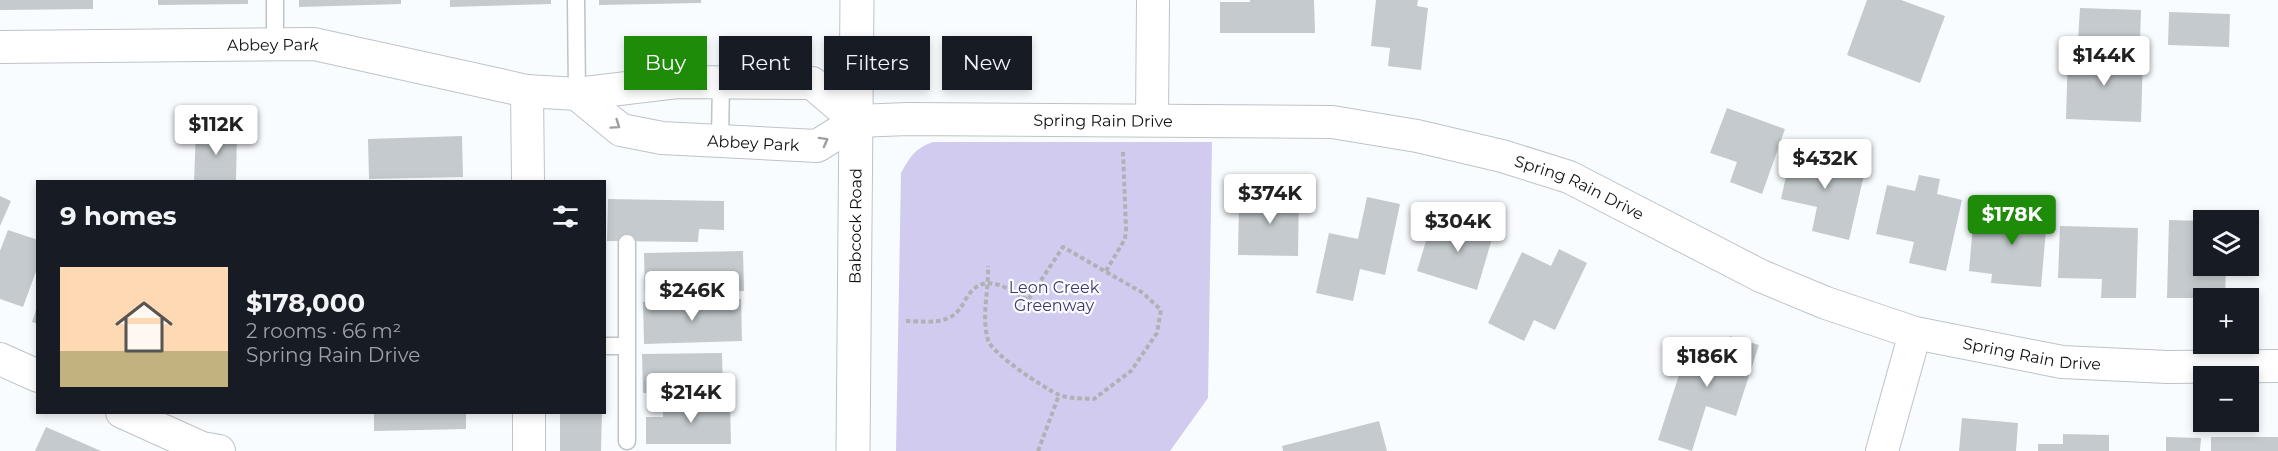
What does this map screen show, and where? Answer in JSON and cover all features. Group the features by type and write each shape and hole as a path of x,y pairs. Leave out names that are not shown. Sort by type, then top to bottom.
{"main road":[{"name":"Babcock Road","path":"853,451 857,0"}],"street":[{"path":"1152,120 1153,0"},
{"name":"Abbey Park","path":"0,47 314,44 527,91 577,94 677,82 719,82"},
{"name":"Abbey Park","path":"577,94 621,130 662,138 817,146 857,121 812,82"},
{"path":"527,91 528,180"},
{"name":"Spring Rain Drive","path":"857,121 908,119 1332,122 1417,136 1502,156 1569,177 1761,276 1826,303 1915,333 2062,362 2167,367 2278,366"},
{"path":"1882,451 1915,333"},
{"path":"0,359 36,375"},
{"path":"125,414 163,442 219,451"},
{"path":"529,414 529,451"}],"lane":[{"path":"275,0 275,44"},
{"path":"576,0 577,94"},
{"path":"720,141 721,90"},
{"path":"627,243 627,441"},
{"path":"606,346 627,346"}],"path":[{"path":"1106,271 1125,239 1122,146"},
{"path":"988,266 985,303 988,342 998,355 1059,395 1094,399 1131,371 1156,333 1161,310 1143,293 1063,247 1023,311"},
{"path":"906,321 940,321 950,318 961,309 973,288 988,282 999,284 1028,300"},
{"path":"1038,451 1059,395"}],"green space":[{"name":"Leon Creek Greenway","path":"933,142 1212,142 1208,398 1170,451 896,451 901,173 914,154"}],"building":[{"path":"0,0 93,0 93,9 0,10"},
{"path":"158,0 248,0 248,4 158,5"},
{"path":"299,0 401,0 401,4 299,7"},
{"path":"450,0 551,0 551,4 450,7"},
{"path":"599,0 701,0 701,3 599,5"},
{"path":"1250,0 1314,0 1315,33 1220,33 1220,2 1250,2"},
{"path":"1376,0 1418,0 1417,6 1428,8 1421,70 1388,66 1390,48 1371,46"},
{"path":"1867,0 1901,0 1945,16 1920,83 1847,55"},
{"path":"2080,8 2141,10 2140,43 2078,40"},
{"path":"2169,12 2230,14 2229,47 2168,45"},
{"path":"2068,52 2143,55 2141,122 2066,119"},
{"path":"1727,108 1785,129 1762,194 1730,182 1737,162 1710,153"},
{"path":"196,130 237,131 236,180 194,180"},
{"path":"462,136 463,177 369,179 368,139"},
{"path":"1792,149 1866,166 1849,240 1812,231 1817,207 1781,199"},
{"path":"1919,175 1940,179 1937,194 1962,200 1946,271 1909,263 1914,242 1876,234 1887,185 1915,191"},
{"path":"1272,187 1299,188 1298,256 1238,255 1239,202 1271,202"},
{"path":"0,196 11,201 0,226"},
{"path":"1367,197 1400,204 1385,275 1360,269 1353,301 1316,293 1329,233 1358,239"},
{"path":"608,199 724,201 724,230 699,229 698,242 607,241"},
{"path":"2003,202 2048,207 2041,287 1991,283 1992,274 1969,271 1973,224 2001,227"},
{"path":"1468,217 1496,225 1477,290 1417,271 1431,224 1462,233"},
{"path":"2169,220 2193,221 2193,276 2226,276 2225,288 2193,288 2193,298 2167,298"},
{"path":"2060,226 2138,228 2136,298 2101,298 2102,279 2058,278"},
{"path":"8,230 36,239 36,271 23,307 0,299 0,251"},
{"path":"1559,249 1587,263 1555,330 1534,320 1524,341 1488,323 1522,252 1551,266"},
{"path":"743,251 744,291 645,294 644,253"},
{"path":"741,299 742,341 644,344 643,302"},
{"path":"36,310 36,323 32,322"},
{"path":"1730,336 1759,345 1736,416 1706,406 1692,451 1658,440 1690,341 1725,352"},
{"path":"722,353 723,392 643,393 642,354"},
{"path":"730,402 731,444 646,444 646,417 663,417 663,403"},
{"path":"374,414 466,414 466,429 374,431"},
{"path":"560,414 602,414 601,451 560,451"},
{"path":"1962,418 2018,423 2016,451 1959,451"},
{"path":"1379,421 1387,451 1283,451 1282,446"},
{"path":"46,427 101,451 35,451"},
{"path":"2063,434 2109,435 2109,451 2038,451 2038,444 2063,444"},
{"path":"2166,437 2201,438 2200,451 2166,451"},
{"path":"2211,437 2278,437 2278,451 2211,451"}]}
